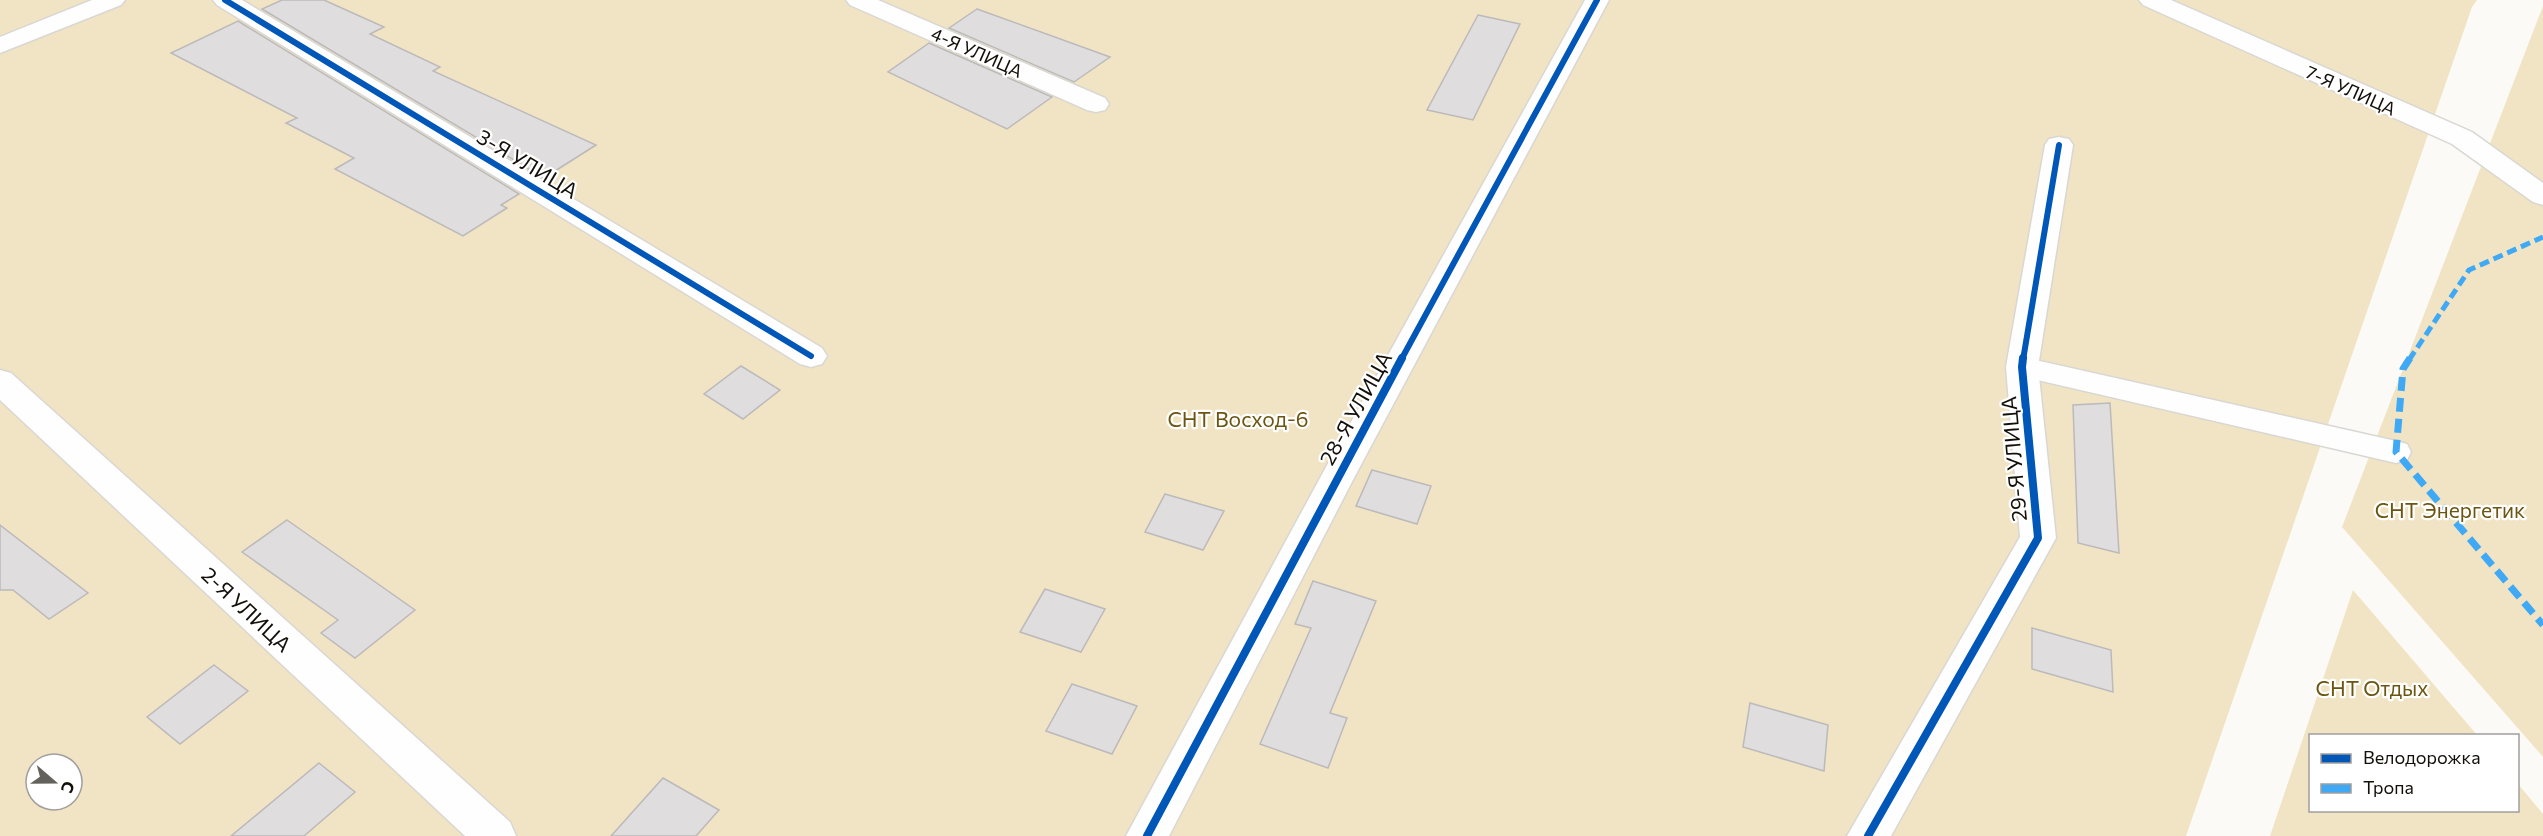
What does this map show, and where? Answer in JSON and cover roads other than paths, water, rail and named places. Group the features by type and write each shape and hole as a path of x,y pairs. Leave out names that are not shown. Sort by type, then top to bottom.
{"street":[{"path":"0,46 113,0"},
{"name":"3-Я УЛИЦА","path":"225,0 812,356"},
{"name":"4-Я УЛИЦА","path":"858,0 1096,104"},
{"name":"28-Я УЛИЦА","path":"1147,836 1597,0"},
{"name":"7-Я УЛИЦА","path":"2151,0 2462,138 2543,196"},
{"name":"29-Я УЛИЦА","path":"1868,836 2038,538 2022,368 2059,145"},
{"name":"2-Я УЛИЦА","path":"0,381 495,836"}],"lane":[{"path":"2022,368 2396,452"}],"park label":[{"name":"СНТ Восход-6","path":"1238,418"},
{"name":"СНТ Энергетик","path":"2450,509"},
{"name":"СНТ Отдых","path":"2372,687"}]}
